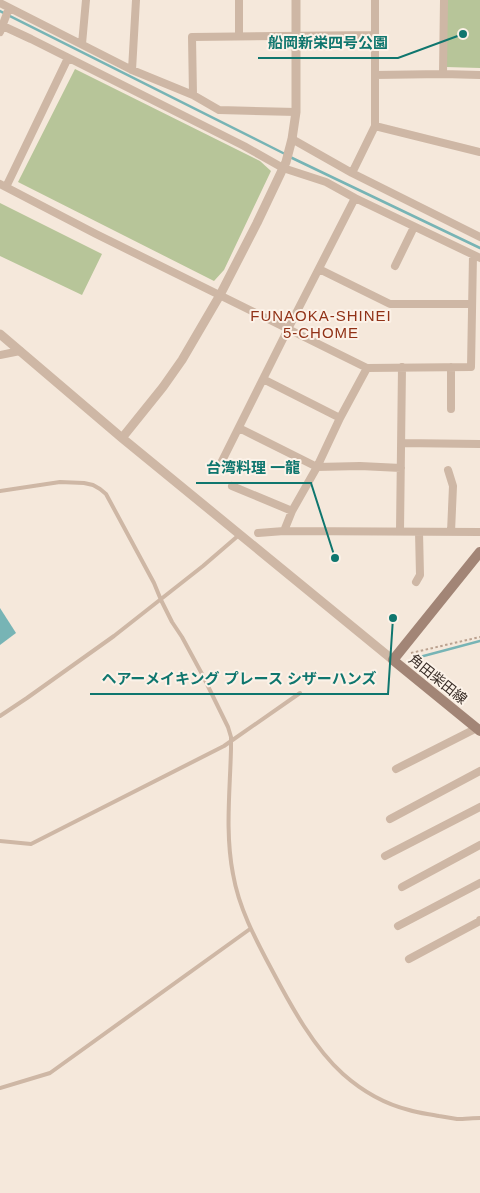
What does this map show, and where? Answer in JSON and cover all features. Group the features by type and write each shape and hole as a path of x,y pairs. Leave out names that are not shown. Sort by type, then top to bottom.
{"main road":[{"name":"角田柴田線","path":"478,730 393,660 480,552"}],"street":[{"path":"82,44 86,0"},
{"path":"132,70 136,0"},
{"path":"239,0 239,36"},
{"path":"122,438 182,360 220,295 284,165 291,144 296,112 296,0"},
{"path":"352,173 375,126 375,0"},
{"path":"443,74 444,0"},
{"path":"0,4 132,70 193,95 219,110 296,112"},
{"path":"10,8 1,29 68,58 244,146 326,182 476,257 471,304 471,367 366,368 96,234 3,185 68,58"},
{"path":"193,95 192,37 375,35"},
{"path":"375,75 480,75"},
{"path":"375,126 480,152"},
{"path":"291,144 480,237"},
{"path":"221,463 355,198"},
{"path":"395,266 414,227"},
{"path":"319,269 390,304 471,304"},
{"path":"0,334 122,438 393,660"},
{"path":"0,355 20,351"},
{"path":"400,531 402,367"},
{"path":"451,367 451,409"},
{"path":"284,531 292,511 317,468 366,368"},
{"path":"263,380 340,418"},
{"path":"239,428 317,468 360,466 401,468"},
{"path":"401,443 480,444"},
{"path":"448,470 453,486 452,532"},
{"path":"232,486 292,511"},
{"path":"258,533 284,531 480,532"},
{"path":"416,582 420,576 419,532"},
{"path":"396,769 478,730"},
{"path":"390,819 480,771"},
{"path":"386,856 480,807"},
{"path":"402,887 480,845"},
{"path":"398,926 480,883"},
{"path":"409,959 480,920"}],"lane":[{"path":"0,492 60,482 93,485 106,494 121,520 154,583 160,600 202,674 228,727 231,740 230,851 239,901 250,929 299,1020 342,1074 370,1094 409,1110 457,1119 480,1118"},
{"path":"0,716 106,641 203,566 240,534"},
{"path":"0,841 30,844 224,746 300,693"},
{"path":"0,1088 50,1073 250,929"}],"path":[{"path":"411,653 480,637"}],"green space":[{"path":"447,0 480,0 480,68 446,67"},
{"path":"75,69 260,161 271,171 224,270 214,281 18,182"},
{"path":"0,203 102,254 82,295 0,256"}],"water":[{"path":"0,608 16,633 0,645"}],"waterway":[{"path":"0,11 285,154"},
{"path":"290,157 480,248"},
{"path":"416,658 480,641"}],"place":[{"name":"船岡新栄四号公園","path":"463,34"},
{"name":"台湾料理 一龍","path":"335,558"},
{"name":"ヘアーメイキング プレース シザーハンズ","path":"393,618"}],"district":[{"name":"FUNAOKA-SHINEI 5-CHOME","path":"321,324"}]}
